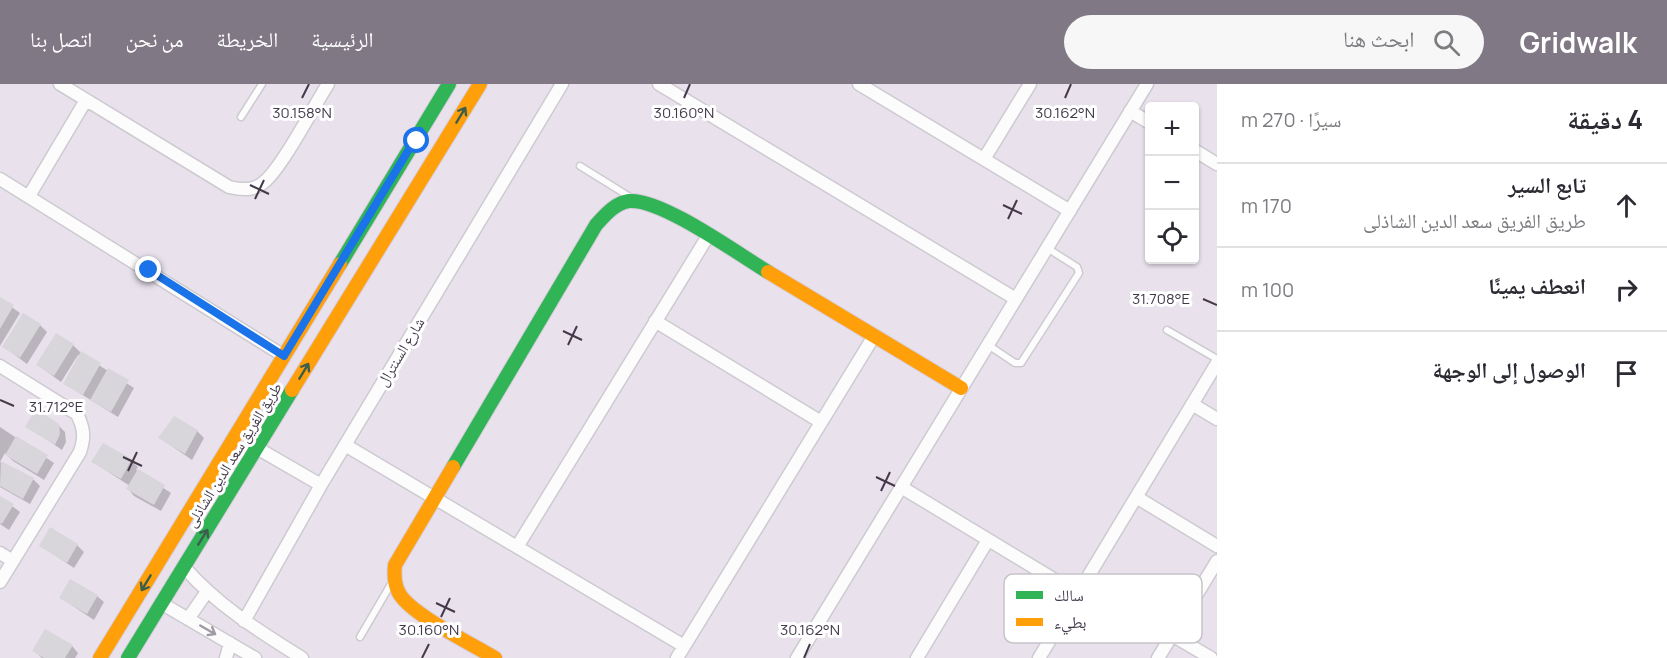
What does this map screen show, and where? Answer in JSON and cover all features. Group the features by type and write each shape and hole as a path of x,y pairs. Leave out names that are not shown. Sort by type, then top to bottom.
{"street":[{"path":"60,84 229,187 248,189 258,187 272,174 328,84"},
{"name":"طريق الفريق سعد الدين الشاذلى","path":"100,658 449,84"},
{"name":"طريق الفريق سعد الدين الشاذلى","path":"130,654 480,84"},
{"name":"شارع السنترال","path":"244,621 321,485 562,84"},
{"path":"659,84 1016,299"},
{"path":"859,84 1070,211"},
{"path":"984,159 1030,84"},
{"path":"797,658 1147,84"},
{"path":"29,196 86,100"},
{"path":"1130,111 1145,120"},
{"path":"420,131 417,141 423,151 434,153 440,150"},
{"path":"1199,153 1217,164"},
{"path":"394,174 404,165 414,170 418,179 415,190"},
{"path":"0,179 284,356"},
{"path":"495,658 411,607 399,596 393,581 395,564 596,225 611,207 633,199 656,205 961,388"},
{"path":"517,547 708,236"},
{"path":"655,321 821,422"},
{"path":"677,658 874,336"},
{"path":"1090,574 1217,361"},
{"path":"0,366 77,414 83,426 84,439 80,452 0,582"},
{"path":"1192,404 1217,419"},
{"path":"345,446 684,646"},
{"path":"257,448 321,485"},
{"path":"901,487 1045,574"},
{"path":"1136,497 1217,546"},
{"path":"917,658 988,540"},
{"path":"0,553 13,561"},
{"path":"1202,586 1217,561"},
{"path":"184,567 206,593 244,621 302,658"},
{"path":"188,619 206,593"},
{"path":"160,603 255,658"},
{"path":"115,633 113,639 117,650 130,654"},
{"path":"226,658 230,643"},
{"path":"1039,658 1048,643"},
{"path":"1158,658 1167,643"},
{"path":"1185,643 1210,658"}],"lane":[{"path":"241,117 262,84"},
{"path":"580,166 633,199"},
{"path":"987,345 1015,363 1021,363 1078,273 1077,267 1047,248"},
{"path":"1167,330 1217,361"},
{"path":"360,637 393,581"}],"shaded area":[{"path":"0,84 1217,84 1217,658 0,658"}],"building":[{"path":"0,297 14,305 0,329"},
{"path":"23,313 41,324 20,358 2,347"},
{"path":"56,333 74,344 54,376 36,365"},
{"path":"81,351 101,363 83,395 63,384"},
{"path":"108,368 129,380 111,412 90,400"},
{"path":"36,409 59,424 60,434 55,445 25,427"},
{"path":"174,416 198,430 185,454 158,438"},
{"path":"16,436 48,455 37,474 5,455"},
{"path":"103,443 132,459 121,479 91,462"},
{"path":"1,461 34,478 23,499 0,486"},
{"path":"138,469 165,485 154,505 126,489"},
{"path":"0,496 14,504 2,524 0,523"},
{"path":"50,527 78,544 67,563 39,546"},
{"path":"70,579 98,595 87,614 59,598"},
{"path":"45,629 73,645 65,658 44,658 32,651"}],"traffic: fast":[{"path":"340,264 449,84"},
{"path":"453,467 596,225 615,207 629,201 643,202 660,208 679,217 768,272"},
{"path":"128,658 292,390"}],"traffic: slow":[{"path":"292,390 480,84"},
{"path":"100,658 340,264"},
{"path":"768,272 961,388"},
{"path":"453,467 395,565 395,583 399,593 415,610 495,658"}],"route":[{"path":"149,270 284,356 420,131 417,141"}]}
